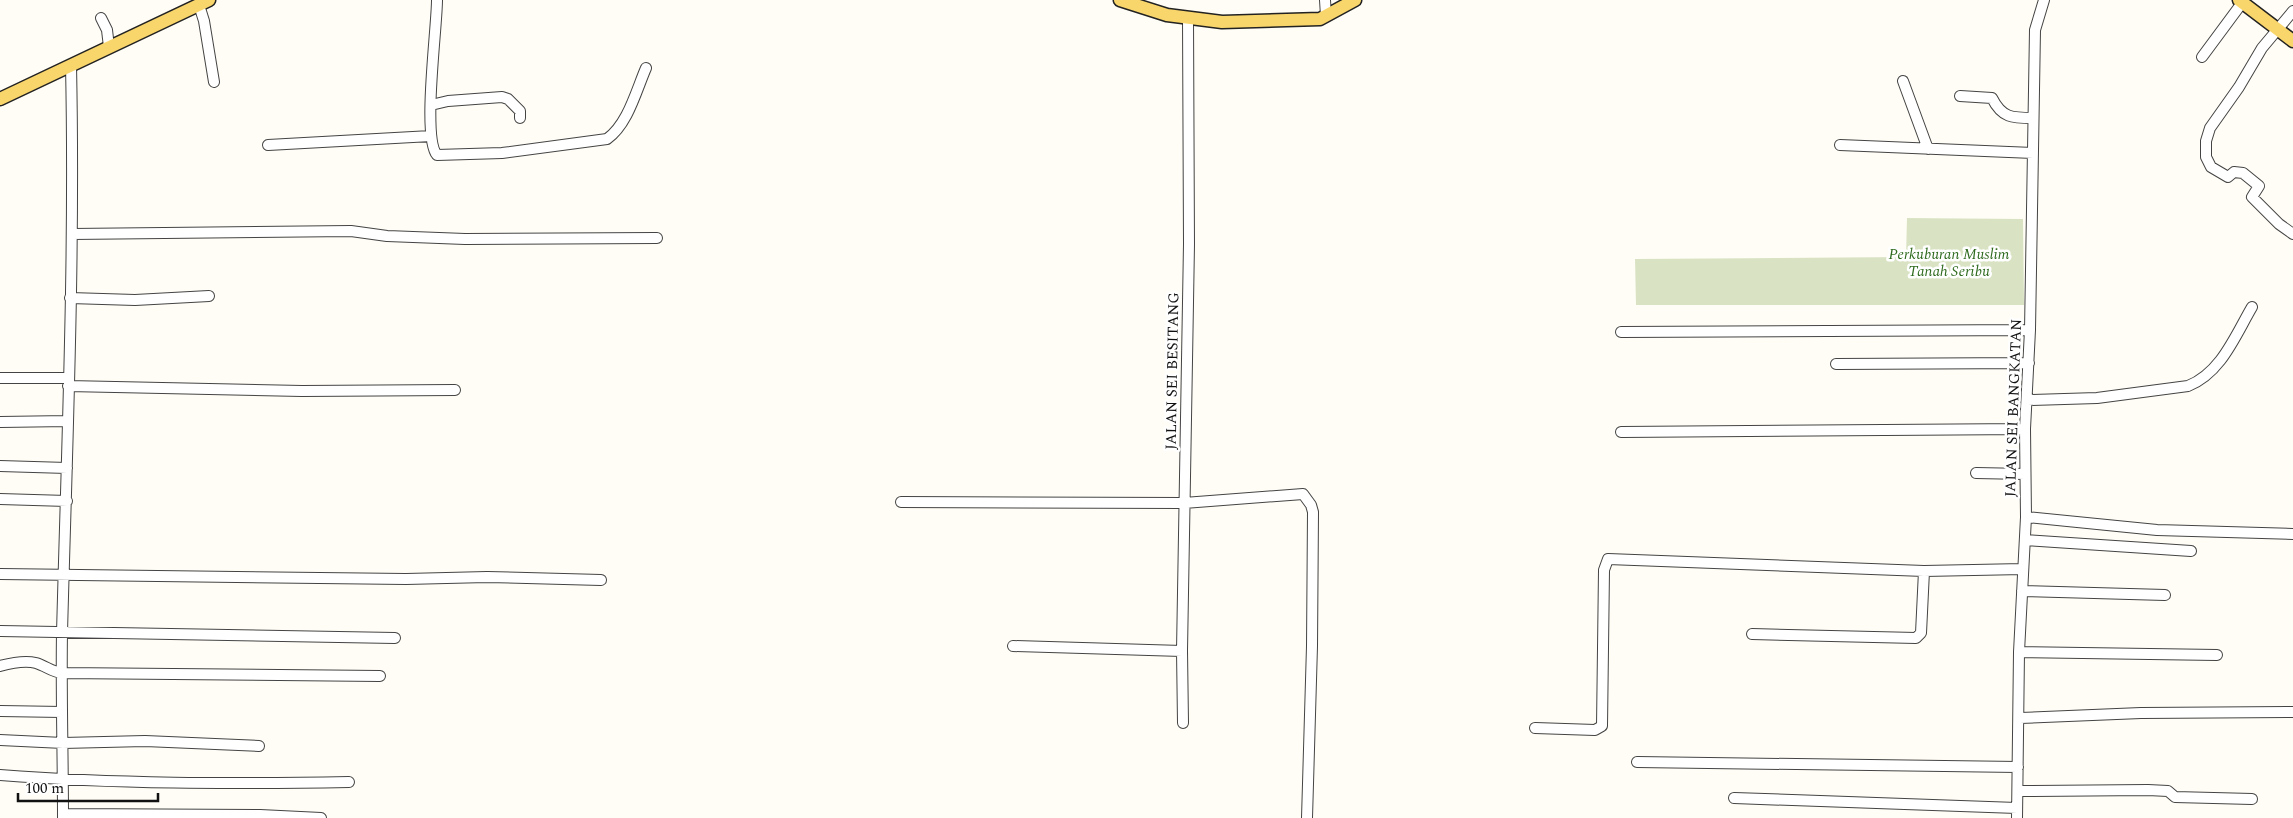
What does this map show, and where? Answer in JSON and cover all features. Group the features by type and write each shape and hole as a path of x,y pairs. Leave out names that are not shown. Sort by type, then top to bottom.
{"main road":[{"path":"1120,0 1137,7 1188,19 1243,22 1320,19 1355,0"},
{"path":"0,99 204,2"},
{"path":"2240,2 2293,42"}],"street":[{"path":"437,0 431,136 434,152 443,156 502,154 607,140 616,133 623,121 646,68"},
{"path":"1325,0 1326,16"},
{"name":"JALAN SEI BANGKATAN","path":"2017,813 2020,718 2019,652 2026,517 2025,429 2028,400 2030,330 2035,30 2044,0"},
{"path":"204,2 204,21 214,82"},
{"path":"2202,57 2240,2"},
{"path":"2293,12 2262,48 2239,87 2210,128 2206,149 2206,157 2211,167 2218,172 2228,177 2234,172 2243,173 2259,186 2252,197 2293,234"},
{"path":"101,18 107,30 110,47"},
{"name":"JALAN SEI BESITANG","path":"1183,723 1184,503 1190,244 1188,19"},
{"path":"71,66 72,234 68,382 68,501 62,632 63,743 61,780 63,816 260,815 321,818"},
{"path":"1903,81 1928,149"},
{"path":"1960,96 1992,98 1996,108 2004,116 2009,118 2033,118"},
{"path":"431,105 448,101 502,97 508,99 520,111 520,118"},
{"path":"268,145 431,136"},
{"path":"1840,145 2033,153"},
{"path":"72,234 351,231 364,235 465,239 657,238"},
{"path":"70,298 135,300 209,296"},
{"path":"2028,400 2097,398 2188,386 2199,382 2216,368 2252,307"},
{"path":"1621,332 2030,330"},
{"path":"1836,364 2029,363"},
{"path":"0,378 302,391 455,390"},
{"path":"0,422 68,421"},
{"path":"1621,432 2025,429"},
{"path":"0,466 67,468"},
{"path":"1976,473 2025,474"},
{"path":"900,502 960,504 1184,503 1300,494 1311,505 1313,512 1308,818"},
{"path":"0,499 68,501"},
{"path":"2026,517 2157,530 2293,534"},
{"path":"2024,540 2191,551"},
{"path":"1535,728 1595,730 1602,726 1604,570 1608,559 1924,571 2023,570"},
{"path":"1752,634 1916,638 1921,632 1924,571"},
{"path":"0,574 406,579 487,577 601,580"},
{"path":"2022,591 2165,595"},
{"path":"0,631 395,638"},
{"path":"1012,646 1182,651"},
{"path":"2019,652 2217,655"},
{"path":"0,666 18,662 34,663 51,672 62,673 380,676"},
{"path":"0,711 62,712"},
{"path":"2020,718 2141,712 2293,712"},
{"path":"0,740 63,743 145,741 259,746"},
{"path":"1637,762 2018,767"},
{"path":"0,775 61,780 255,784 349,782"},
{"path":"2018,791 2148,790 2168,791 2175,796 2252,799"},
{"path":"1734,798 2017,813"}],"green space":[{"name":"Perkuburan Muslim Tanah Seribu","path":"1907,218 2023,219 2024,305 1636,305 1635,259 1906,257"}]}
